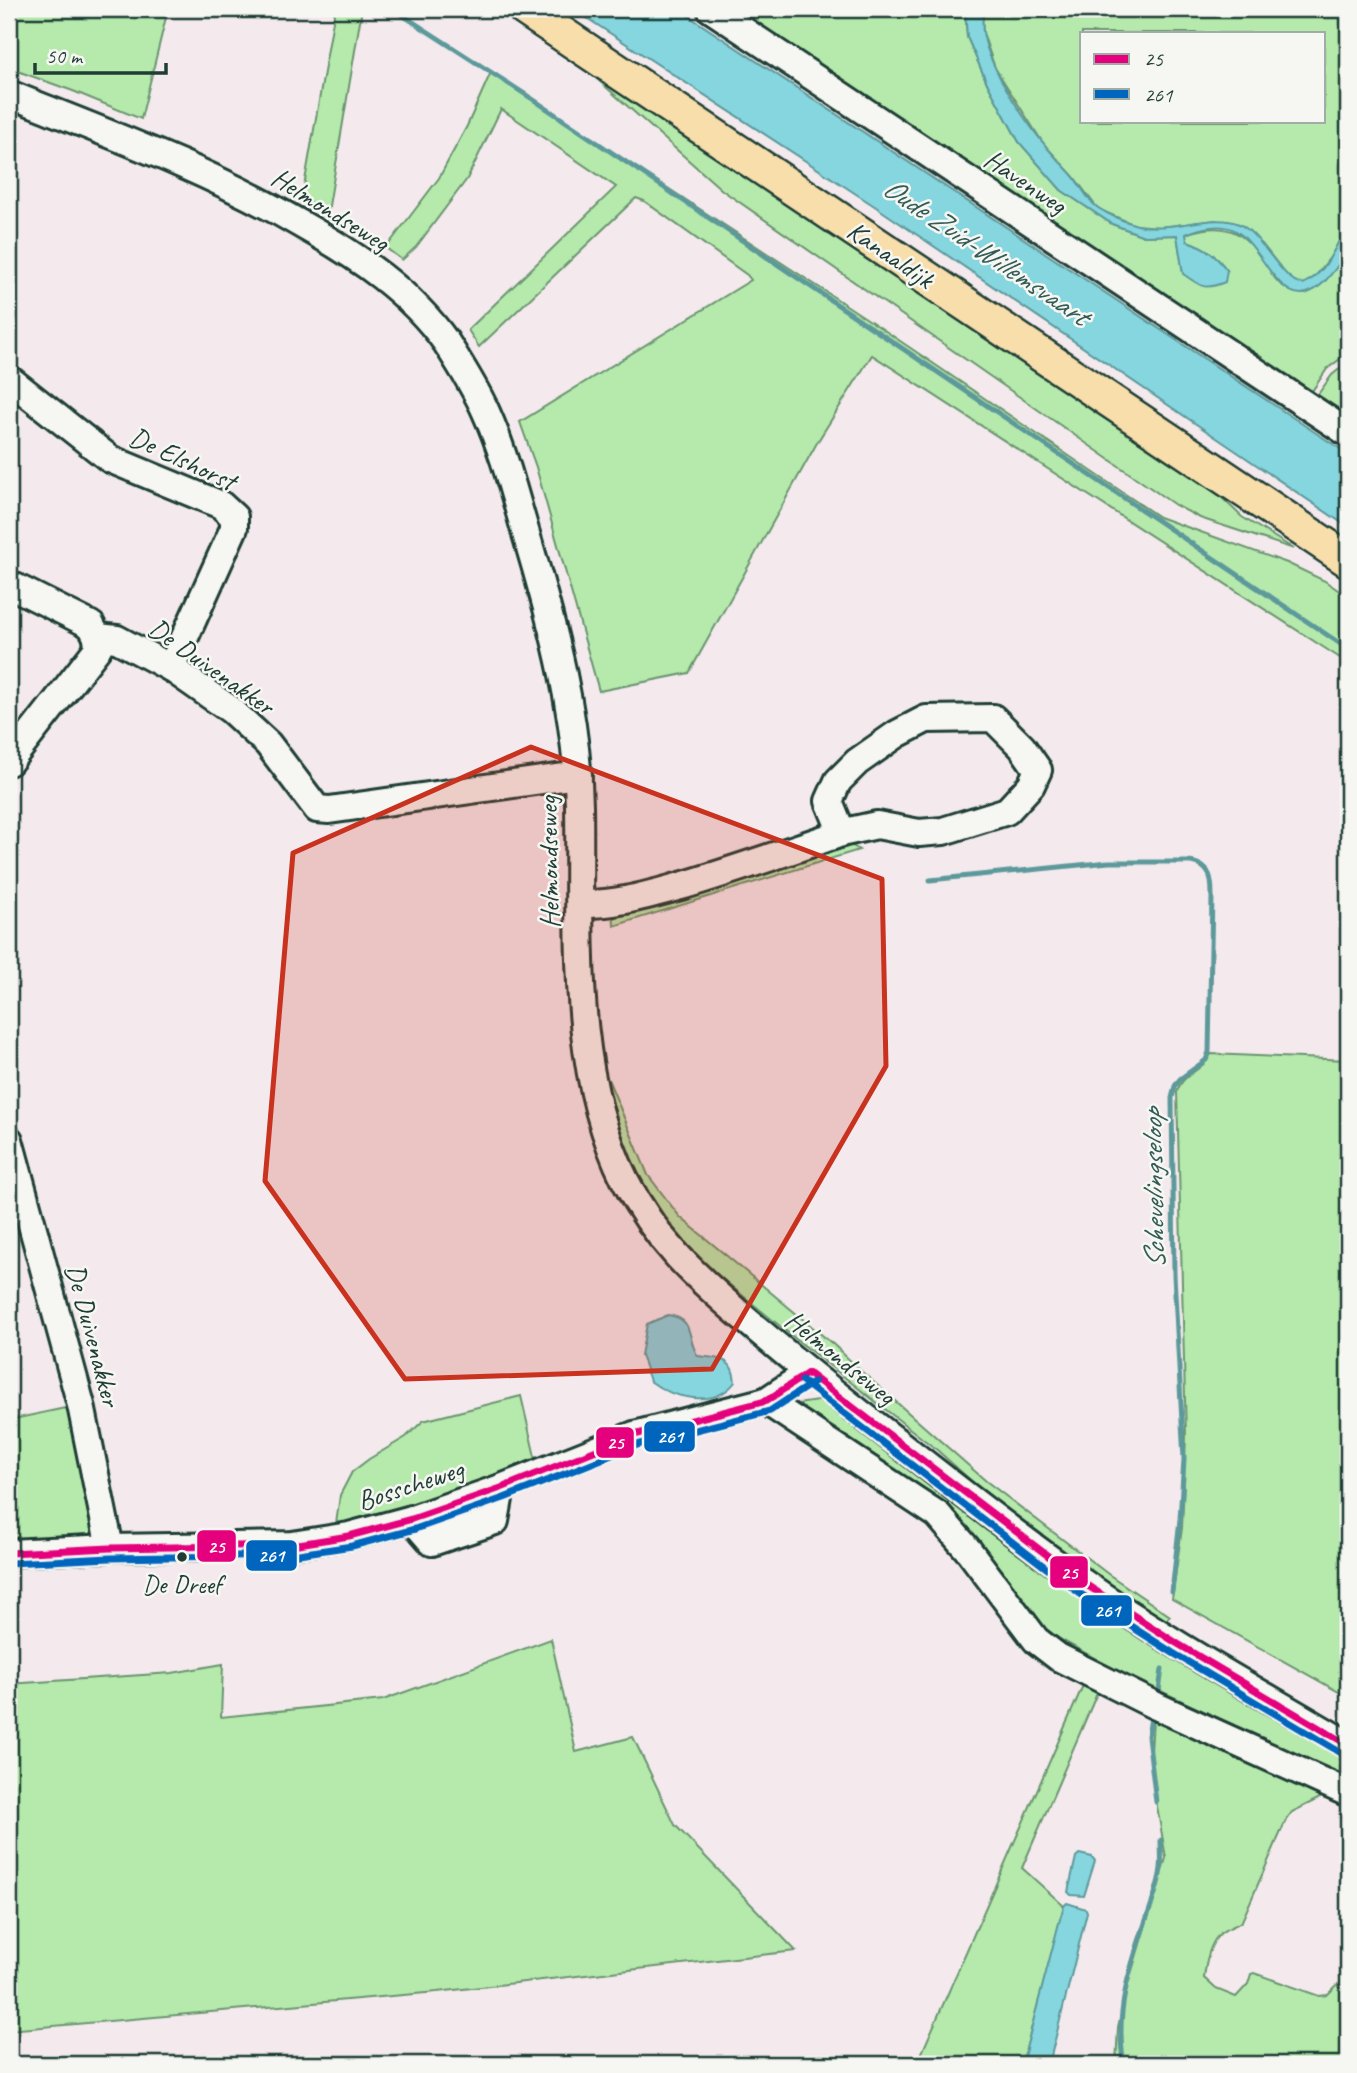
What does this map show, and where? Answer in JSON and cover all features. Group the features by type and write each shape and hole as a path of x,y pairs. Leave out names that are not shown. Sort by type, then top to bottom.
{"main road":[{"name":"Kanaaldijk","path":"524,9 1348,560"}],"street":[{"name":"Havenweg","path":"711,9 1348,433"},
{"name":"Helmondseweg","path":"9,94 148,149 258,199 356,256 413,303 436,331 486,411 550,616 568,698 578,775 582,983 588,1055 597,1106 623,1176 650,1225 688,1270 808,1373 1051,1560 1178,1644 1348,1745"},
{"name":"De Elshorst","path":"9,379 110,459 221,505 234,517 234,528 171,668"},
{"path":"9,584 91,625 97,637 98,648 9,762"},
{"name":"De Duivenakker","path":"97,637 117,639 171,668 231,710 268,744 317,809 329,810 578,775"},
{"path":"580,905 631,900 706,879 842,833 877,825 919,833 943,831 1007,811 1031,785 1038,770 1022,747 993,718 926,719 897,734 857,762 838,781 829,801 842,833"},
{"name":"De Duivenakker","path":"9,1140 81,1405 110,1548"},
{"name":"Bosscheweg","path":"9,1553 110,1548 292,1545 349,1536 411,1519 501,1488 634,1435 766,1401 808,1373"},
{"path":"766,1401 939,1515 970,1551 1036,1640 1058,1657 1156,1706 1348,1793"}],"highlighted area":[{"path":"531,747 882,879 886,1066 712,1369 405,1379 265,1181 293,853"}],"green space":[{"path":"9,9 168,9 141,119 9,68"},
{"path":"335,9 362,9 328,212 302,198"},
{"path":"733,9 965,9 967,37 988,85 1019,142 1061,190 1112,224 1144,236 1177,235 1183,273 1227,270 1210,252 1187,241 1185,234 1210,228 1221,228 1240,235 1256,250 1280,284 1305,294 1325,280 1348,247 1348,353 1327,369 1310,394"},
{"path":"986,9 1348,9 1348,225 1331,256 1314,278 1303,284 1297,283 1288,277 1262,244 1216,220 1161,227 1135,225 1098,209 1043,143 995,68 983,33 982,16"},
{"path":"491,72 881,328 1159,517 1287,563 1325,581 1348,597 1348,653 1343,660 872,355 818,441 689,673 599,691 536,467 520,422 751,280 644,201 636,198 479,347 468,330 616,187 501,109 467,179 416,247 402,260 386,248 439,178 467,126"},
{"path":"589,72 1183,461 1242,517 1294,549 1200,518 1175,505 722,190"},
{"path":"1348,362 1348,426 1316,397 1332,375"},
{"path":"832,833 859,850 614,926 613,904"},
{"path":"1211,1054 1348,1060 1348,1697 1172,1599 1182,1528 1186,1437 1177,1092 1183,1080"},
{"path":"608,1079 648,1175 680,1217 834,1345 986,1481 1108,1574 1170,1616 1164,1622 1121,1595 996,1503 937,1450 698,1259 658,1213 627,1156 608,1101"},
{"path":"521,1396 536,1461 387,1513 336,1524 340,1495 352,1472 406,1437 423,1421"},
{"path":"824,1400 1348,1751 1348,1779 1114,1669 1047,1632 1030,1619 1000,1574 795,1410 798,1404"},
{"path":"70,1407 105,1540 9,1544 9,1420"},
{"path":"551,1639 576,1752 633,1737 675,1825 796,1951 437,1992 9,2030 9,1684 172,1673 223,1664 221,1717 383,1700"},
{"path":"1084,1683 1098,1691 1022,1868 1064,1906 1022,2064 917,2064"},
{"path":"1153,1718 1324,1793 1322,1797 1292,1812 1286,1820 1242,1921 1222,1932 1214,1941 1204,1978 1216,1989 1236,1997 1254,1973 1319,1996 1327,1995 1338,1984 1341,1989 1348,1986 1348,2064 1116,2064 1118,2027 1128,1984 1166,1858 1153,1783"}],"water":[{"name":"Oude Zuid-Willemsvaart","path":"573,9 678,9 1348,454 1348,527 876,207"},
{"path":"965,9 986,9 983,23 985,40 991,59 1012,99 1051,153 1100,209 1125,221 1147,226 1160,227 1217,220 1239,224 1256,238 1288,275 1303,284 1324,266 1348,225 1349,245 1342,260 1327,279 1312,291 1298,294 1287,289 1276,278 1256,251 1234,230 1210,227 1186,234 1187,241 1205,249 1218,260 1227,270 1225,282 1207,287 1194,282 1183,274 1177,235 1144,236 1112,224 1061,190 1019,142 988,85 967,37"},
{"path":"668,1315 677,1317 687,1325 698,1356 728,1363 735,1382 727,1390 716,1396 693,1398 670,1392 650,1381 641,1355 647,1324"},
{"path":"1079,1854 1092,1857 1095,1861 1084,1896 1071,1895 1068,1892"},
{"path":"1067,1903 1086,1909 1087,1912 1049,2064 1022,2064 1060,1919"}],"waterway":[{"path":"393,9 534,100 1348,649"},
{"name":"Schevelingseloop","path":"930,880 1109,862 1191,862 1203,867 1211,879 1209,1052 1206,1060 1180,1079 1172,1098 1174,1275 1184,1459 1172,1592"},
{"name":"Schevelingseloop","path":"1159,1691 1162,1669"},
{"name":"Schevelingseloop","path":"1151,1718 1148,1736 1156,1802"},
{"name":"Schevelingseloop","path":"1124,2064 1121,2045 1122,2009 1134,1955 1159,1881 1161,1840"}],"transit line":[{"name":"25","path":"808,1373 1085,1584 1178,1644 1348,1745"},
{"name":"25","path":"9,1553 110,1548 292,1545 349,1536 412,1519 501,1488 634,1435 766,1401 808,1373"},
{"name":"261","path":"802,1381 1079,1593 1173,1653 1343,1754"},
{"name":"261","path":"10,1563 110,1558 292,1555 352,1546 415,1529 504,1498 637,1445 770,1411 814,1382"}],"place":[{"name":"De Dreef","path":"182,1557"}]}
